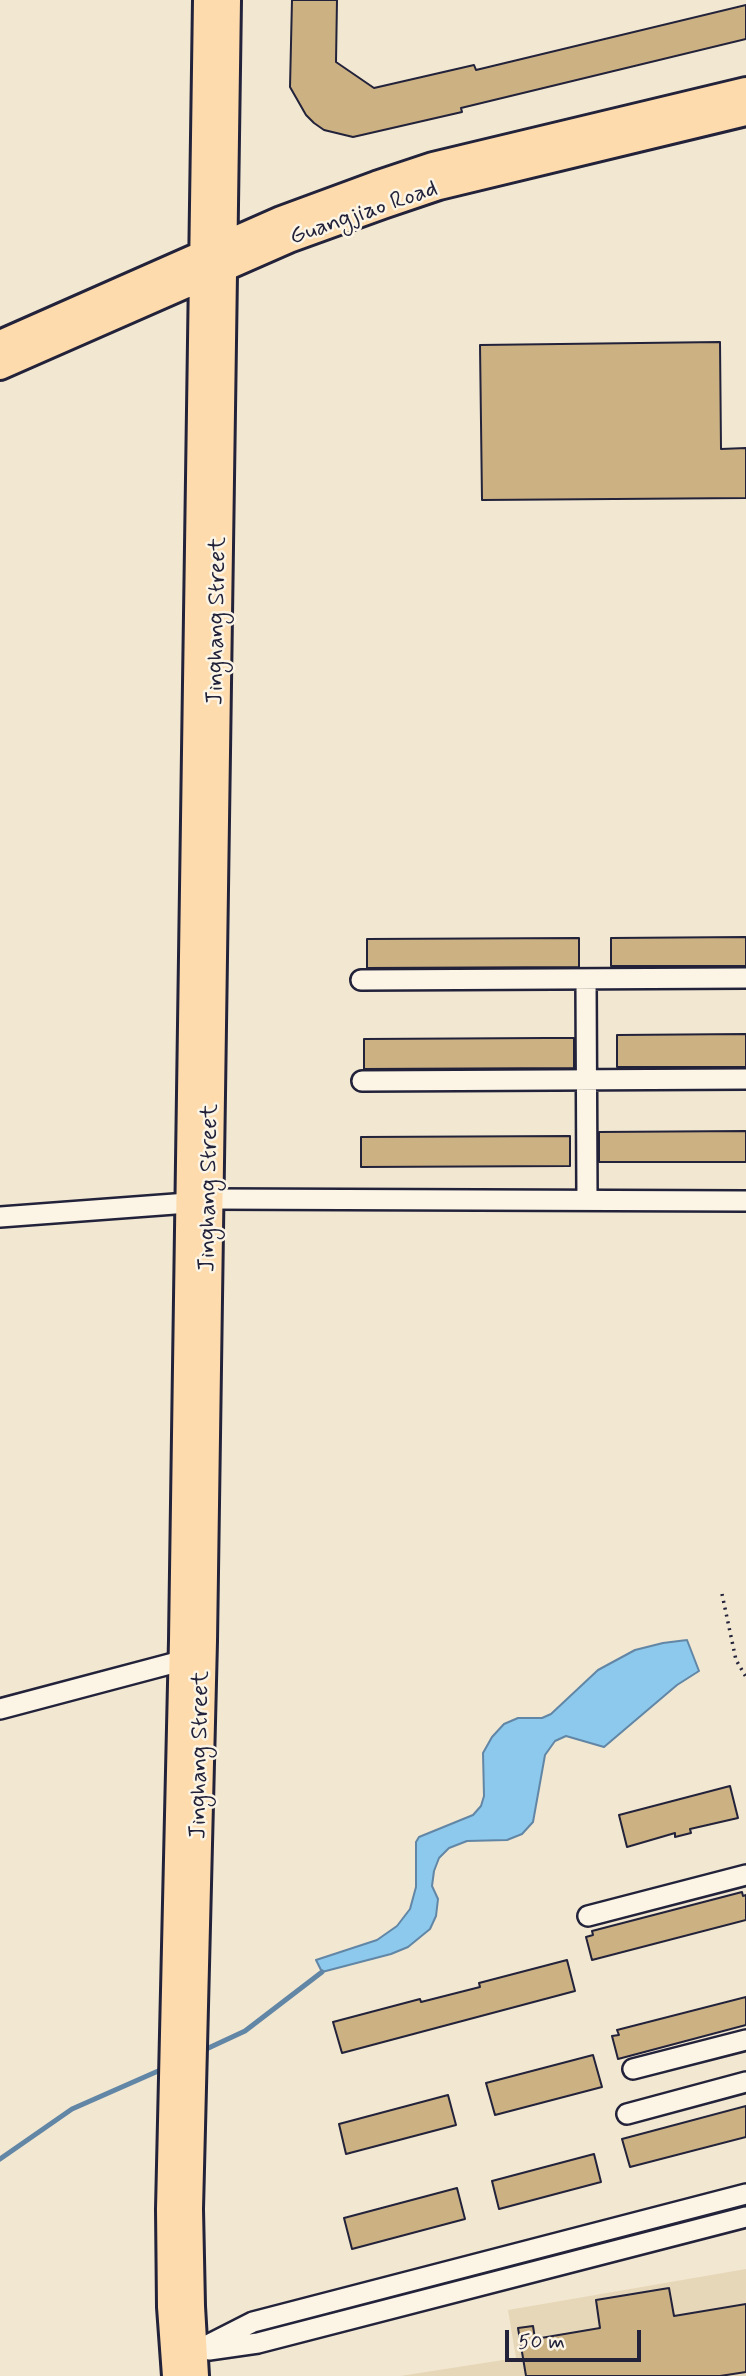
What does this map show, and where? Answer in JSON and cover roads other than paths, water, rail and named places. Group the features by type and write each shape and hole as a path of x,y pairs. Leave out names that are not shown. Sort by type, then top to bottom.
{"main road":[{"name":"Jinghang Street","path":"174,2376 169,2209 181,1661 199,1201 213,274 206,0"},
{"name":"Jinghang Street","path":"213,249 228,0"},
{"name":"Guangjiao Road","path":"0,343 281,219 433,165 746,90"},
{"name":"Guangjiao Road","path":"0,367 289,240 439,187 746,113"},
{"name":"Jinghang Street","path":"195,2364 190,2209 204,1641 199,1201"}],"street":[{"path":"362,980 746,978"},
{"path":"586,979 587,1200"},
{"path":"362,1081 746,1079"},
{"path":"0,1217 199,1201 746,1201"},
{"path":"0,1709 181,1661"},
{"path":"588,1916 746,1875"},
{"path":"634,2069 746,2040"},
{"path":"627,2114 746,2082"},
{"path":"195,2364 253,2322 746,2194"},
{"path":"195,2364 258,2343 746,2217"}],"water":[{"path":"687,1640 699,1671 677,1685 604,1747 566,1736 555,1741 545,1755 533,1822 522,1834 507,1840 467,1841 449,1848 439,1858 432,1886 438,1899 436,1916 430,1929 408,1947 391,1954 322,1972 316,1960 377,1940 397,1926 410,1909 416,1887 416,1842 419,1837 473,1815 481,1806 484,1796 483,1753 504,1724 518,1718 542,1718 551,1714 598,1670 635,1650"}],"waterway":[{"path":"202,2051 245,2031 322,1972"},
{"path":"0,2159 72,2109 165,2068"}]}
